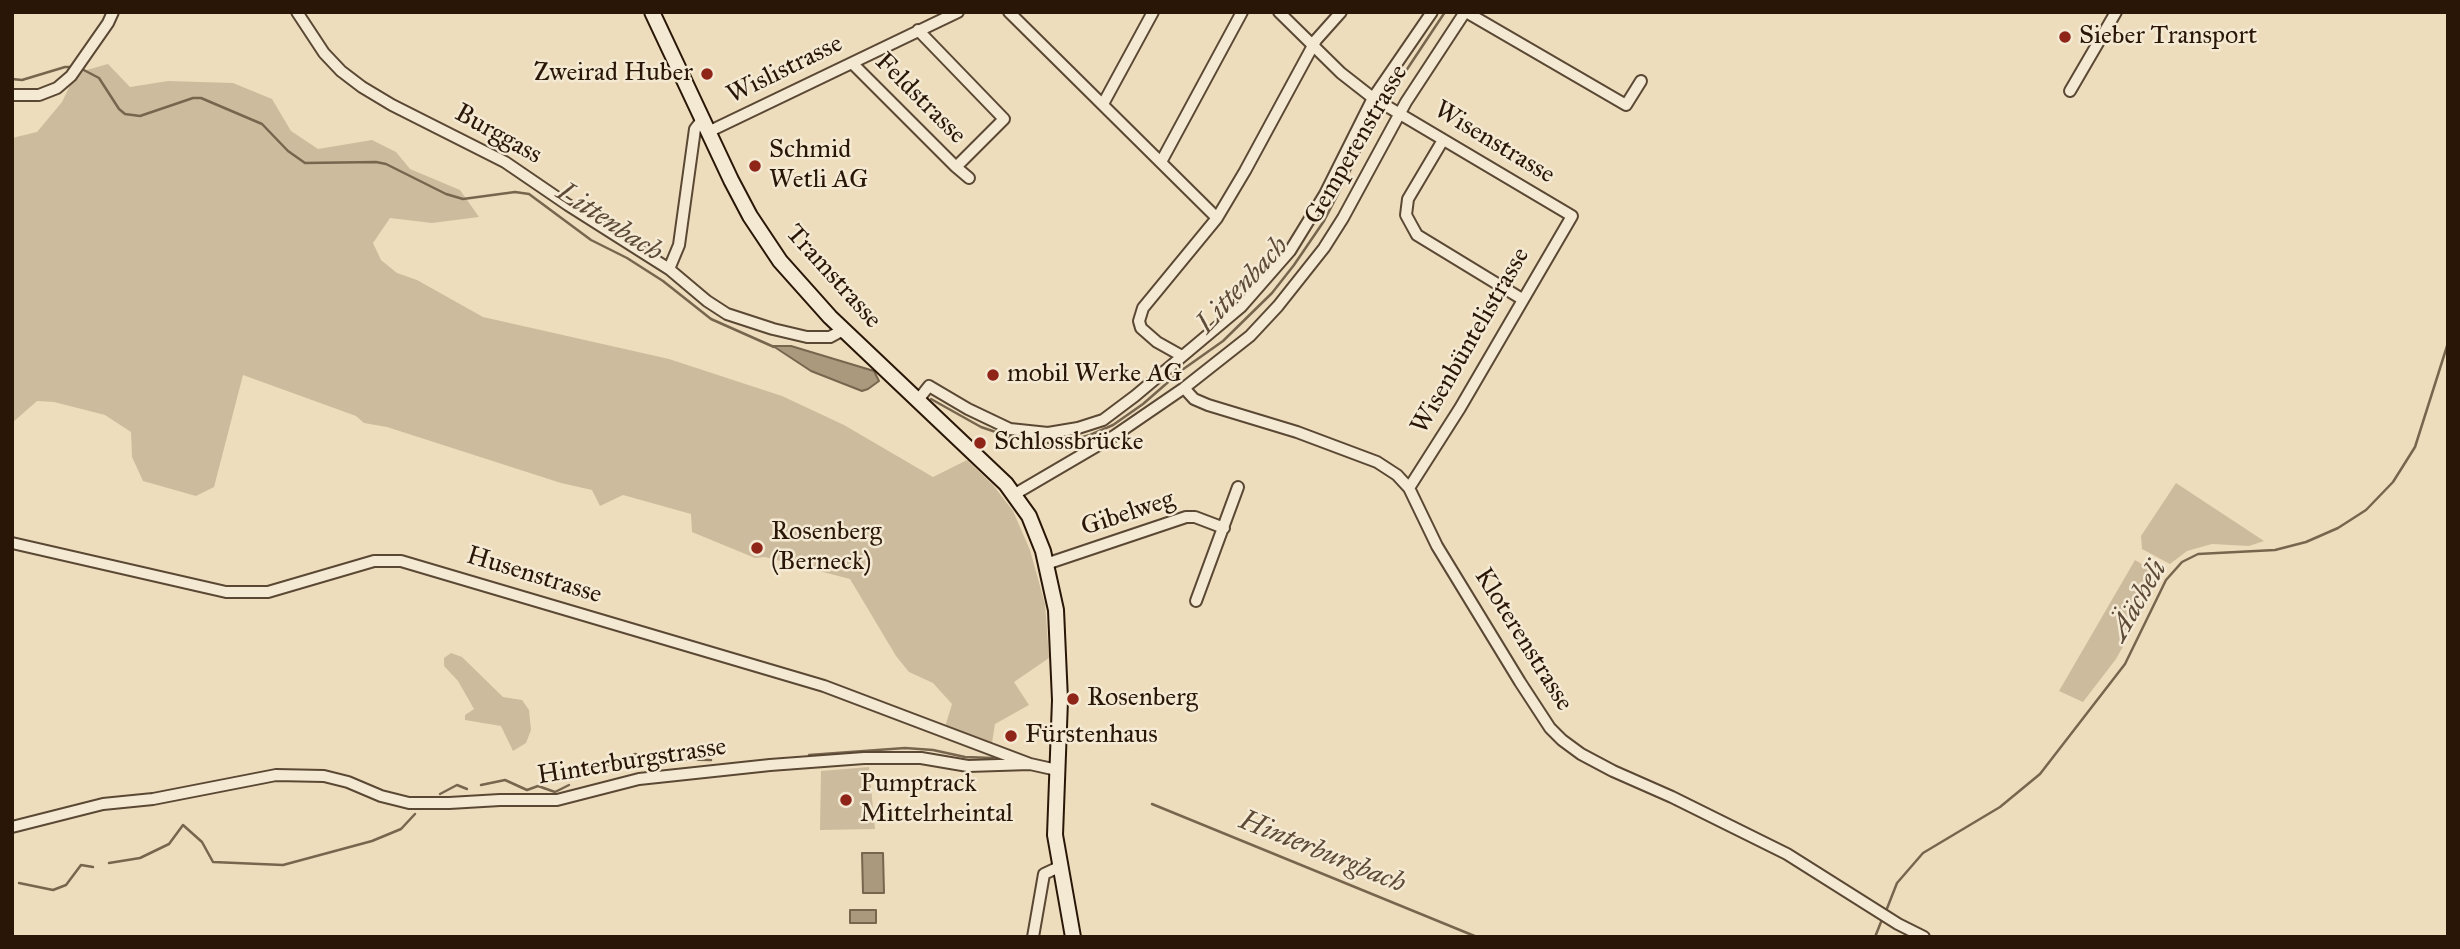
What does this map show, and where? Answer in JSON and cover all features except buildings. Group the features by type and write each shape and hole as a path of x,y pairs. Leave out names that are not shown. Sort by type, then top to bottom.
{"main road":[{"name":"Tramstrasse","path":"652,12 746,209 771,248 802,288 1015,494 1029,516 1039,539 1056,610 1060,700 1055,823 1059,867 1073,937"}],"street":[{"path":"12,95 39,95 57,88 84,59 113,12"},
{"name":"Burggass","path":"297,12 324,53 362,87 425,122 487,151 540,184 568,205 669,268 715,307 749,322 807,337 830,337 843,330"},
{"name":"Wislistrasse","path":"705,126 852,63 958,12"},
{"path":"1009,12 1217,218"},
{"path":"1102,104 1153,12"},
{"path":"1161,162 1242,12"},
{"name":"Wisenstrasse","path":"1279,12 1341,73 1376,100 1572,216"},
{"path":"1182,356 1140,328 1140,314 1217,218 1312,46 1341,12"},
{"path":"918,400 929,386 1010,429 1048,433 1103,420 1241,307 1290,251 1325,194 1376,100 1432,12"},
{"path":"1465,12 1626,105 1641,81"},
{"name":"Gemperenstrasse","path":"1015,494 1186,390 1250,336 1304,274 1343,218 1396,112 1465,12"},
{"path":"2070,91 2116,12"},
{"name":"Feldstrasse","path":"918,30 1007,122 956,167"},
{"name":"Feldstrasse","path":"852,63 969,178"},
{"path":"669,268 679,244 695,129 705,126"},
{"path":"1443,140 1408,199 1406,215 1418,235 1522,299"},
{"name":"Wisenbüntelistrasse","path":"1409,488 1460,408 1572,216"},
{"name":"Kloterenstrasse","path":"1186,390 1194,399 1268,422 1377,462 1397,475 1409,488 1437,545 1539,713 1562,740 1613,771 1672,796 1756,838 1924,937"},
{"path":"1196,601 1238,487"},
{"name":"Gibelweg","path":"1046,564 1186,517 1195,517 1224,528"},
{"name":"Husenstrasse","path":"12,543 208,588 237,592 268,592 374,561 401,561 824,685 1030,764"},
{"name":"Hinterburgstrasse","path":"12,827 103,804 153,799 276,775 324,776 348,782 386,798 409,803 449,803 558,800 639,779 809,762 921,758 968,766 1030,764 1057,770"},
{"path":"1033,937 1044,874 1059,867"}],"shaded area":[{"path":"108,64 130,87 168,81 233,83 272,99 291,131 318,149 372,140 396,152 410,169 460,190 479,217 432,223 390,218 373,243 381,260 397,273 417,280 483,317 669,359 782,396 844,425 933,477 967,460 993,485 1013,511 1030,550 1045,604 1049,658 1014,682 1029,705 995,724 992,743 945,727 952,704 933,683 909,672 896,656 850,579 765,557 755,558 692,532 691,514 623,495 600,506 592,490 561,483 387,427 364,423 356,416 243,375 214,487 196,496 143,481 132,457 131,432 105,415 54,402 37,401 12,423 12,138 37,132 62,102 76,73"},
{"path":"773,346 791,346 874,371 879,381 862,391 811,371"},
{"path":"2176,483 2264,541 2249,546 2212,544 2187,551 2170,564 2142,549 2141,536"},
{"path":"2135,560 2157,573 2141,614 2116,659 2083,702 2059,691"},
{"path":"451,653 462,657 503,697 522,700 529,710 531,730 526,743 513,751 501,726 465,720 465,715 474,709 458,681 444,666 444,658"},
{"name":"Pumptrack Mittelrheintal","path":"869,767 875,829 820,830 821,771"},
{"path":"862,853 883,853 884,893 863,893"},
{"path":"850,910 876,910 876,923 850,923"}],"waterway":[{"name":"Littenbach","path":"1386,101 1445,12"},
{"name":"Littenbach","path":"12,79 22,80 73,67"},
{"name":"Littenbach","path":"80,68 99,78 125,114 140,116 193,98 201,98 262,124 288,151 305,163 386,164 446,194 463,199 515,192 529,194 591,240 627,258 663,281 711,319 774,347"},
{"name":"Littenbach","path":"931,399 981,427 1022,441 1065,442 1113,425 1223,341 1272,293 1324,221 1383,107"},
{"name":"Äächeli","path":"1886,911 1897,883 1923,853 2000,807 2040,774 2125,664 2166,580 2182,562 2198,554 2275,550 2306,542 2338,528 2366,510 2393,482 2415,447 2448,343"},
{"name":"Hinterburgbach","path":"809,755 905,748 933,750 965,757 993,758"},
{"name":"Hinterburgbach","path":"577,778 588,769 617,763 635,754 661,759 711,760"},
{"name":"Hinterburgbach","path":"481,785 505,780 527,790 538,786 555,792 569,785"},
{"name":"Hinterburgbach","path":"440,794 457,785 467,789"},
{"name":"Hinterburgbach","path":"1152,804 1477,937"},
{"name":"Hinterburgbach","path":"109,863 140,858 169,844 183,825 202,842 213,862 283,865 372,841 401,829 415,814"},
{"name":"Hinterburgbach","path":"19,883 53,890 66,885 81,865 93,867"},
{"name":"Äächeli","path":"1875,937 1883,917"}],"place":[{"name":"Sieber Transport","path":"2065,37"},
{"name":"Zweirad Huber","path":"707,74"},
{"name":"Schmid Wetli AG","path":"755,166"},
{"name":"mobil Werke AG","path":"993,375"},
{"name":"Schlossbrücke","path":"980,443"},
{"name":"Rosenberg (Berneck)","path":"757,548"},
{"name":"Rosenberg","path":"1073,699"},
{"name":"Fürstenhaus","path":"1011,736"},
{"name":"Pumptrack Mittelrheintal","path":"846,800"}]}
